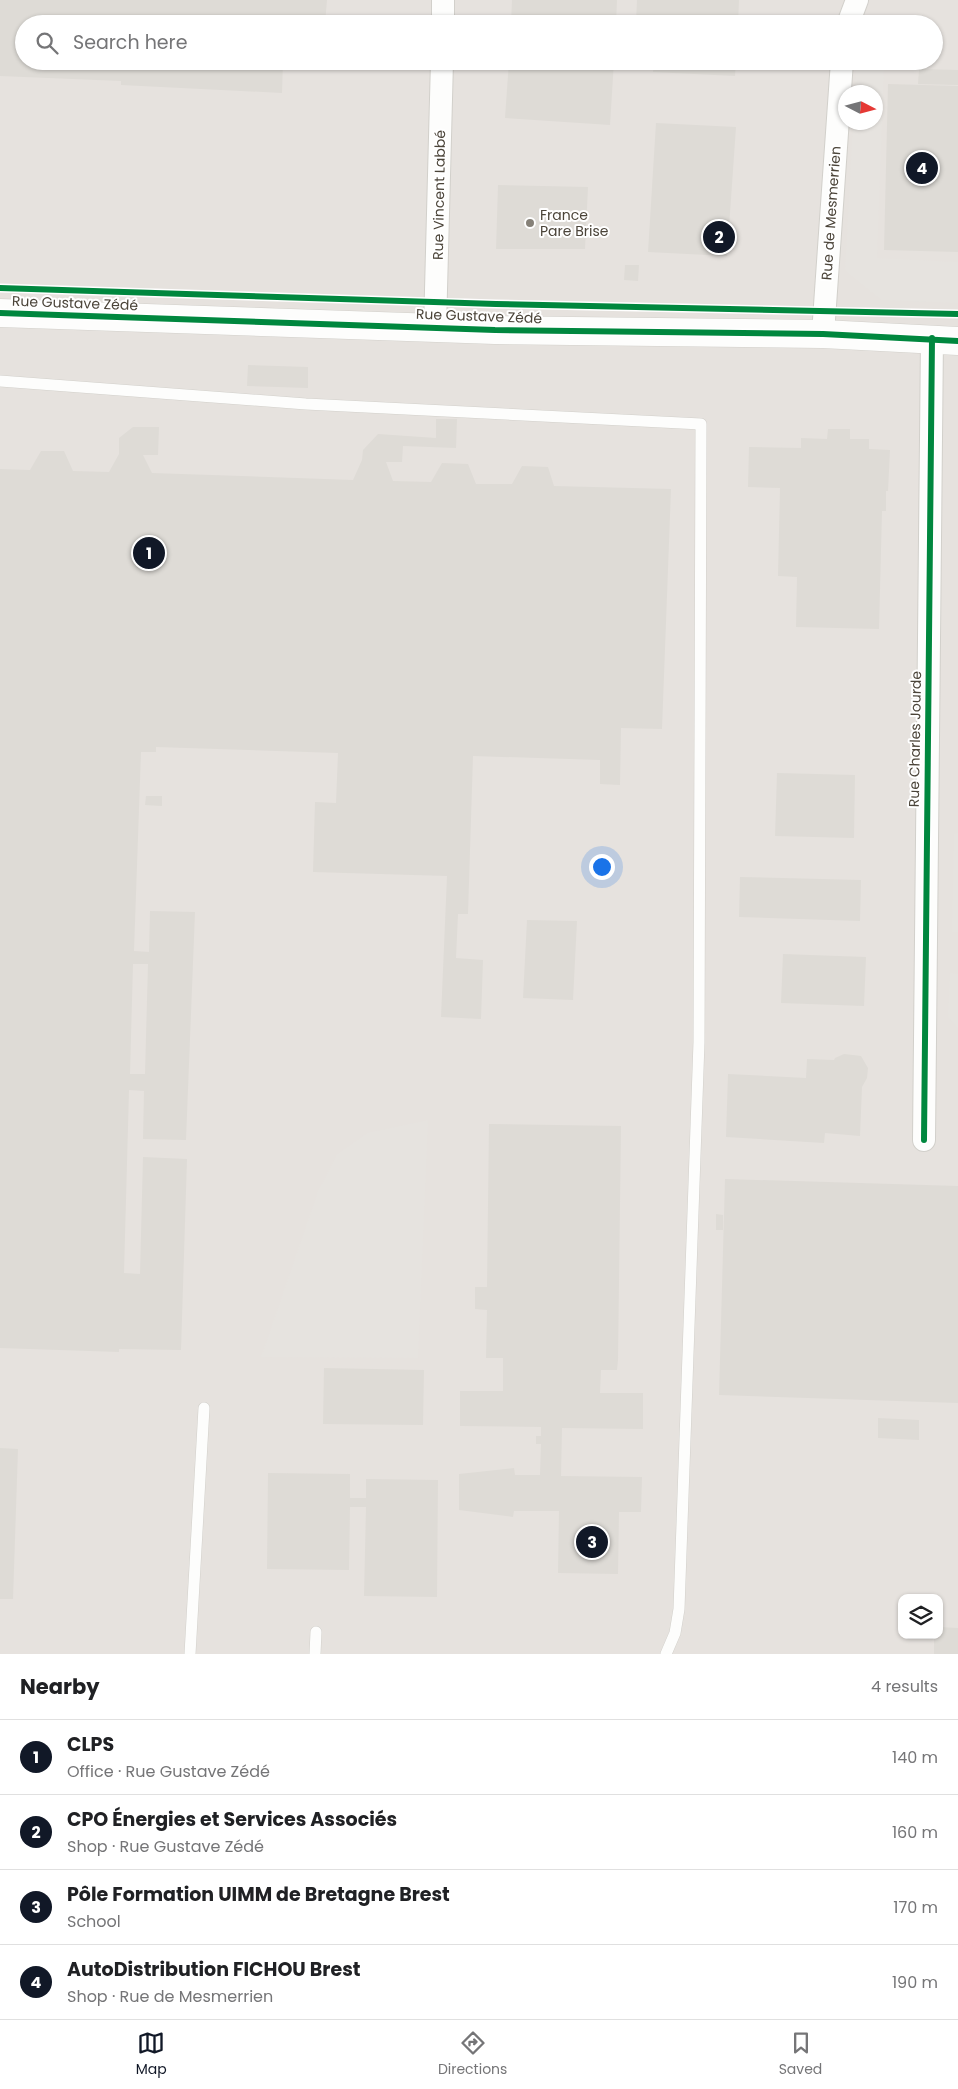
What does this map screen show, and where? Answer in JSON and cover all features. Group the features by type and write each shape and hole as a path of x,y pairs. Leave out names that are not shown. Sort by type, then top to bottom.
{"street":[{"path":"443,0 443,15"},
{"path":"851,15 857,0"},
{"name":"Rue Vincent Labbé","path":"435,328 442,70"},
{"name":"Rue de Mesmerrien","path":"823,334 841,70"},
{"name":"Rue Gustave Zédé","path":"0,313 435,328 823,334 945,340"},
{"name":"Rue Charles Jourde","path":"924,1140 945,340"}],"lane":[{"path":"0,381 306,404 701,424 699,1052 679,1609 675,1633 666,1654"},
{"path":"190,1654 204,1408"},
{"path":"315,1654 316,1632"}],"shaded area":[{"path":"0,0 958,0 958,1654 0,1654"},
{"path":"856,70 884,70 883,94 883,85 855,85"},
{"path":"853,130 882,130 877,258 958,262 958,303 881,300 845,271"},
{"path":"958,833 958,932 952,932 954,834"},
{"path":"950,973 958,974 958,1028 948,1017"},
{"path":"428,1120 418,1358 261,1357 318,1191 337,1154 367,1133"}],"building":[{"path":"0,0 327,0 326,15 15,15 15,70 283,70 282,93 121,85 121,81 0,76"},
{"path":"512,0 617,0 616,15 511,15"},
{"path":"637,0 739,0 738,15 636,15"},
{"path":"508,70 613,70 610,125 505,118"},
{"path":"653,70 735,70 735,76 653,72"},
{"path":"919,70 958,70 958,85 918,84"},
{"path":"888,84 958,86 958,252 884,250"},
{"path":"656,123 736,127 727,256 648,252"},
{"path":"498,185 588,187 585,249 496,249"},
{"path":"625,265 639,265 638,281 624,280"},
{"path":"248,365 308,367 308,388 247,386"},
{"path":"436,419 457,419 456,448 403,446 402,462 386,462 393,481 431,482 442,463 468,464 476,484 512,484 522,466 548,467 554,486 671,489 662,729 621,728 620,785 600,784 600,760 473,756 468,914 458,914 456,958 483,960 481,1019 441,1017 447,876 313,872 315,802 336,803 338,753 156,747 156,752 141,752 134,951 149,952 150,911 195,912 186,1140 143,1139 144,1091 129,1090 124,1273 140,1274 143,1157 187,1159 181,1350 119,1349 119,1352 0,1348 0,469 30,470 41,451 64,451 73,471 109,472 119,454 119,438 133,427 159,427 158,455 143,455 152,473 353,480 362,460 363,450 378,434 436,438","holes":["133,964 148,964 145,1074 130,1074"]},
{"path":"828,429 850,429 850,439 869,439 869,449 890,450 886,511 882,511 879,629 796,627 797,577 778,576 780,488 748,487 749,447 801,448 801,438 827,439"},
{"path":"777,773 855,775 854,838 775,836"},
{"path":"146,796 162,796 162,806 145,805"},
{"path":"740,877 861,880 860,921 739,917"},
{"path":"527,920 577,921 573,1000 523,998"},
{"path":"783,954 866,957 864,1006 781,1003"},
{"path":"844,1054 861,1056 868,1068 867,1078 862,1087 860,1136 825,1133 824,1143 726,1137 728,1074 806,1078 807,1059 834,1060"},
{"path":"489,1124 621,1126 618,1360 617,1370 601,1370 600,1393 643,1393 643,1429 562,1428 561,1476 642,1477 641,1512 619,1512 618,1574 558,1573 559,1511 514,1511 513,1517 459,1510 459,1474 514,1468 515,1475 540,1475 541,1444 536,1444 536,1436 541,1436 541,1427 460,1426 460,1391 503,1391 503,1358 486,1358 487,1310 475,1309 475,1287 487,1287"},
{"path":"725,1179 958,1186 958,1403 719,1395"},
{"path":"716,1214 723,1215 723,1230 716,1230"},
{"path":"324,1368 424,1370 423,1425 323,1424"},
{"path":"878,1418 919,1420 919,1440 878,1438"},
{"path":"0,1448 18,1449 13,1599 0,1599"},
{"path":"268,1473 350,1474 350,1498 366,1498 366,1479 438,1480 437,1597 364,1596 366,1507 350,1507 349,1570 267,1569"},
{"path":"943,1627 958,1628 958,1654 934,1654 934,1639 943,1639"}],"cycle path":[{"path":"0,288 496,304 958,314"},
{"path":"0,313 495,330 823,334 958,341"},
{"path":"924,1140 932,338"}],"place":[{"name":"AutoDistribution FICHOU Brest","path":"922,168"},
{"name":"France Pare Brise","path":"530,223"},
{"name":"CPO Énergies et Services Associés","path":"719,237"},
{"name":"CLPS","path":"149,553"},
{"name":"Pôle Formation UIMM de Bretagne Brest","path":"592,1542"}]}
